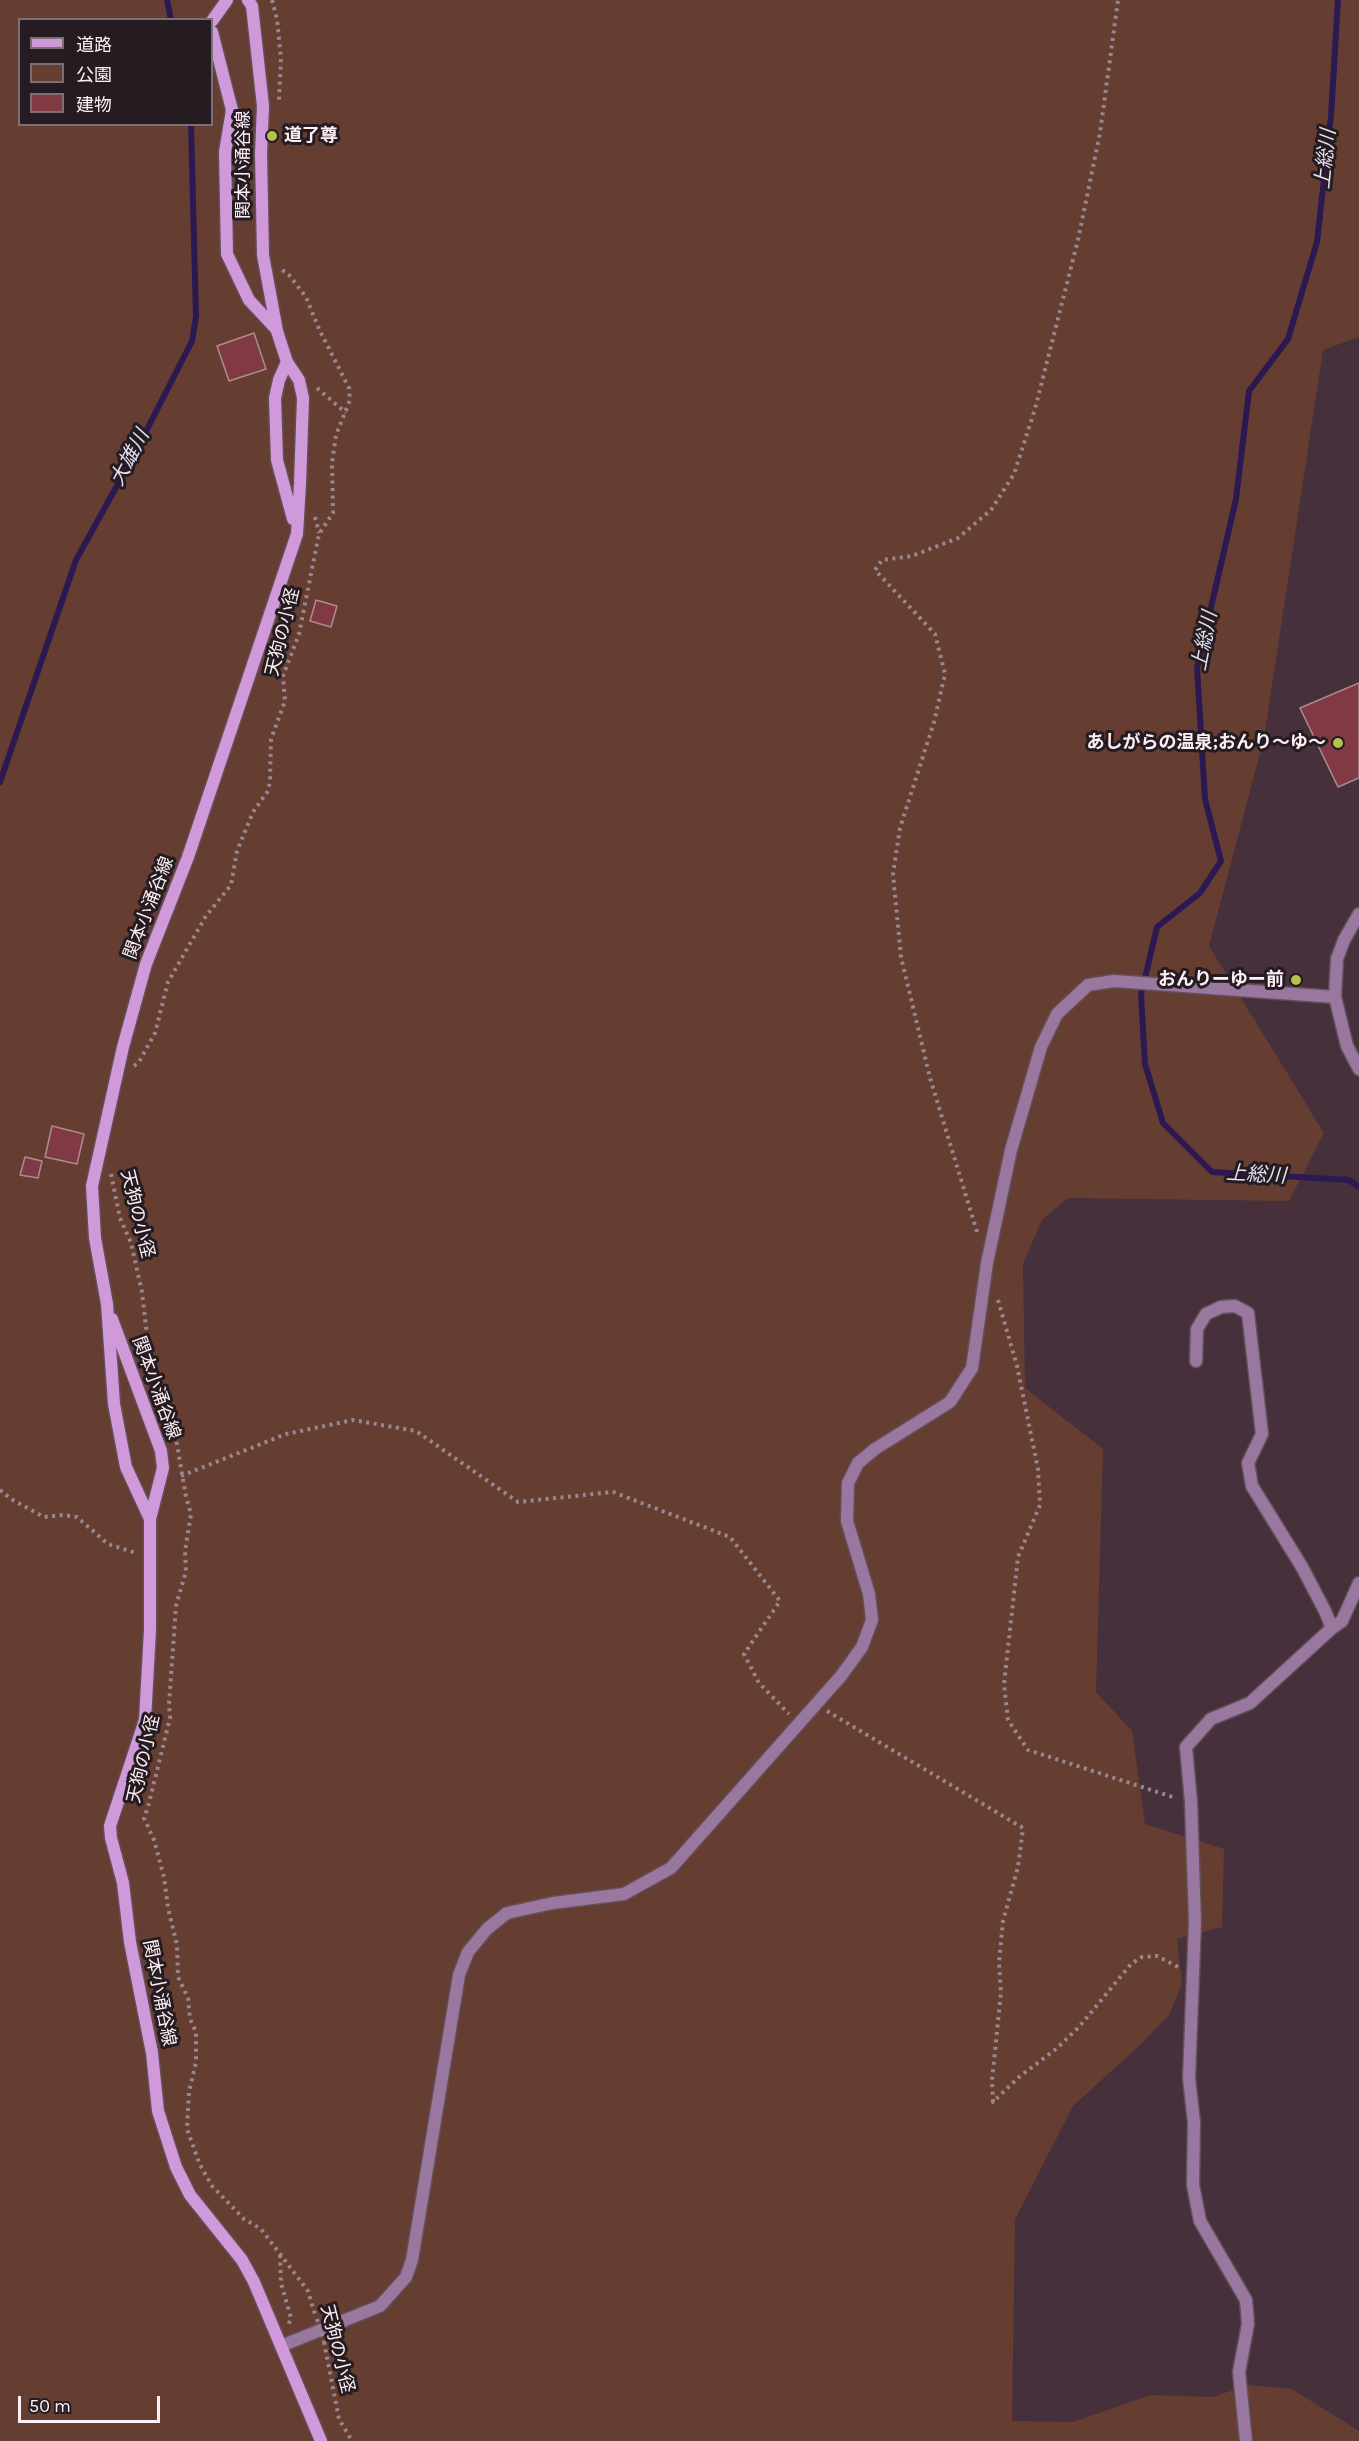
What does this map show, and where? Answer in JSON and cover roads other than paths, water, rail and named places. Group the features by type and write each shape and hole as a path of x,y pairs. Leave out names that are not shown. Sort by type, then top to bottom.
{"main road":[{"path":"213,20 226,0"},
{"name":"関本小涌谷線","path":"150,1519 126,1467 114,1404 107,1304 94,1238 92,1186 123,1047 146,964 188,857 297,534 303,398 298,380 287,362 277,331 263,255 261,153 263,106 252,6 248,0"},
{"name":"関本小涌谷線","path":"213,36 231,110 225,152 227,254 249,300 277,331"},
{"path":"287,362 279,380 275,398 277,460 297,534"},
{"name":"関本小涌谷線","path":"107,1304 160,1451 163,1468 150,1519 148,1558 150,1630 145,1720 110,1826 123,1882 130,1942 152,2053 158,2111 176,2167 200,2209 242,2260 254,2282 321,2441"}],"street":[{"path":"1359,914 1344,940 1337,959 1335,997 1347,1046 1359,1069"},
{"path":"281,2346 380,2306 406,2277 412,2260 459,1975 468,1952 480,1937 507,1914 553,1903 624,1894 671,1868 816,1704 862,1647 872,1620 868,1594 847,1521 848,1483 858,1463 875,1449 950,1402 972,1368 987,1263 1011,1150 1041,1047 1057,1014 1088,986 1114,981 1335,997"},
{"path":"1196,1361 1197,1329 1206,1314 1221,1307 1235,1306 1248,1313 1262,1434 1248,1463 1252,1486 1302,1567 1332,1628"},
{"path":"1246,2441 1239,2372 1248,2324 1246,2300 1200,2221 1193,2185 1194,2123 1189,2078 1196,1922 1191,1802 1186,1747 1210,1719 1250,1703 1342,1621 1359,1583"}],"waterway":[{"name":"大雄川","path":"167,0 171,18"},
{"name":"上総川","path":"1338,0 1331,116 1317,242 1288,339 1249,391 1236,499 1197,668 1205,799 1221,861 1200,893 1157,927 1141,995 1145,1064 1163,1123 1212,1172 1349,1180 1359,1187"},
{"name":"大雄川","path":"0,782 76,560 135,453 192,341 196,317 191,126"}],"place":[{"name":"道了尊","path":"272,136"},
{"name":"あしがらの温泉;おんり〜ゆ〜","path":"1338,743"},
{"name":"おんりーゆー前","path":"1296,980"}]}
